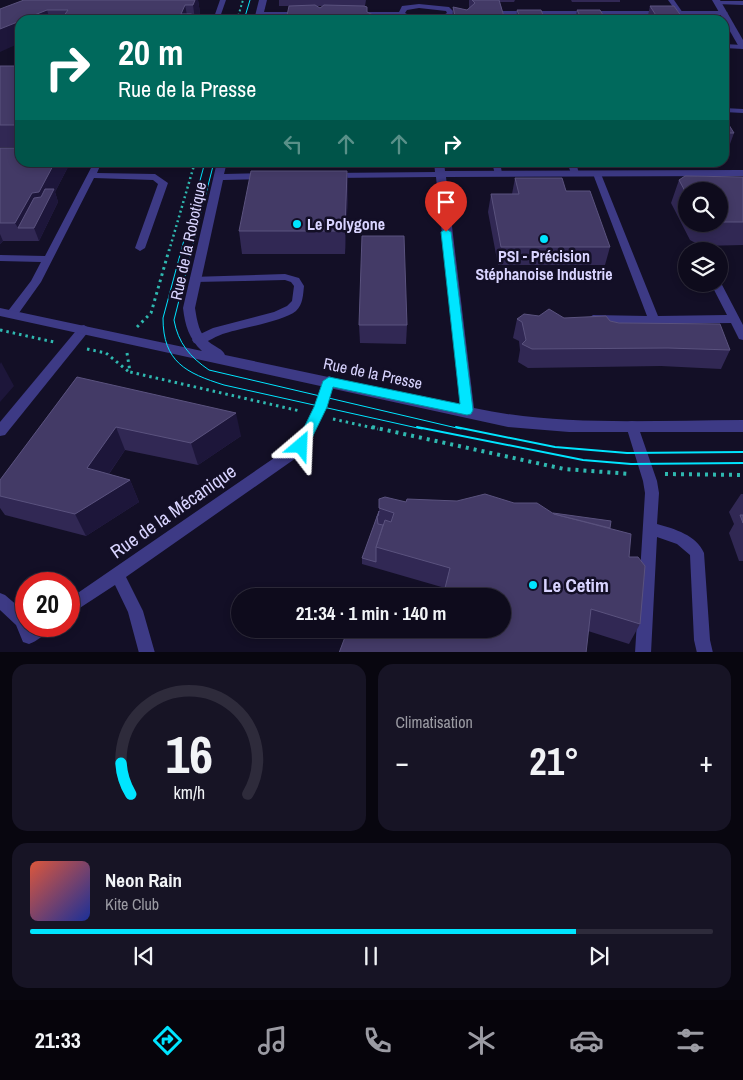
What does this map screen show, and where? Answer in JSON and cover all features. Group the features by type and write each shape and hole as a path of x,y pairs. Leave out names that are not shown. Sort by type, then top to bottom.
{"street":[{"path":"259,15 263,0"},
{"path":"442,7 447,6 448,0"},
{"path":"717,1 724,13"},
{"path":"717,1 743,3"},
{"path":"344,14 401,14 405,8 414,3 442,7 449,9 451,12 648,10 680,13 724,13"},
{"path":"297,15 316,14"},
{"path":"729,22 743,47"},
{"name":"Rue de la Robotique","path":"198,340 191,325 189,308 221,167"},
{"path":"439,168 467,410"},
{"path":"324,175 439,168 498,173 743,173"},
{"path":"218,177 276,176"},
{"name":"Rue de la Presse","path":"6,313 184,350 237,364 467,410 508,421 539,425 743,426"},
{"path":"198,340 213,352 237,364"}],"lane":[{"path":"218,15 223,0"},
{"path":"671,0 680,13"},
{"path":"729,46 743,47"},
{"path":"729,110 743,111"},
{"path":"6,313 36,282 95,167"},
{"path":"497,167 498,173"},
{"path":"573,167 575,174"},
{"path":"597,174 654,320"},
{"path":"91,175 155,177 163,183 140,248"},
{"path":"0,258 48,259"},
{"path":"195,279 285,277 295,280 300,286 297,302 291,309 277,315 234,325 198,340"},
{"path":"720,292 743,336"},
{"path":"577,319 734,319"},
{"path":"0,431 84,329"},
{"name":"Rue de la Mécanique","path":"80,600 301,446 320,407 329,381"},
{"path":"632,426 650,481 650,528 643,652"},
{"path":"650,528 682,539 691,544 697,553 702,640 705,652"},
{"path":"117,574 135,611 147,652"},
{"path":"0,600 15,614"}],"path":[{"path":"238,15 243,0"}],"building":[{"path":"24,0 195,0 193,5 185,5 181,14 193,15 64,15 68,10 47,10 34,15 15,15 15,23 0,29 0,9"},
{"path":"472,0 499,0 504,15 455,15 453,7 467,10 475,3"},
{"path":"315,5 320,8 324,5 364,6 367,7 367,12 373,15 287,15 289,6"},
{"path":"650,6 674,6 680,15 656,15"},
{"path":"517,10 541,10 543,15 519,15"},
{"path":"577,10 600,10 603,15 580,15"},
{"path":"0,66 15,66 15,125 0,125"},
{"path":"729,125 734,133 729,133"},
{"path":"0,148 15,148 15,167 52,167 39,192 32,193 15,223 0,223"},
{"path":"251,171 347,171 345,231 239,231"},
{"path":"685,176 743,177 743,222 728,222 728,182 680,182 679,180"},
{"name":"PSI - Précision Stéphanoise Industrie","path":"515,178 562,178 566,191 590,191 610,247 501,247 491,194 519,194"},
{"path":"45,189 54,189 34,228 18,228 34,198 41,197"},
{"path":"362,236 404,236 407,325 359,325"},
{"path":"549,309 564,318 606,316 610,321 619,323 720,324 730,350 668,348 532,349 522,344 526,340 522,322 517,319 524,314 539,316"},
{"path":"77,377 236,413 191,443 116,427 87,468 130,480 75,514 0,496 0,480"},
{"name":"Le Cetim","path":"485,494 514,503 537,503 554,514 631,534 629,557 638,557 645,566 640,624 591,609 586,652 339,652 345,638 511,638 511,588 445,588 450,568 376,547 385,520 391,522 394,513 379,508 379,499 385,497 406,502 407,499 457,501"},
{"path":"554,514 611,521 610,528"},
{"path":"377,516 378,524 383,525 376,547 376,562 362,558"}],"tram line":[{"path":"246,15 250,0"},
{"path":"204,167 163,318 167,345 179,364 198,376 224,385 422,429"},
{"path":"213,167 174,320 178,336 191,355 209,370 461,429"},
{"path":"417,427 583,460 631,464 743,463"},
{"path":"456,427 555,447 627,453 743,452"}],"place":[{"name":"Le Polygone","path":"297,224"},
{"name":"PSI - Précision Stéphanoise Industrie","path":"544,239"},
{"name":"Le Cetim","path":"533,585"}],"route":[{"path":"301,446 320,407 329,381 467,410 446,232"}]}
